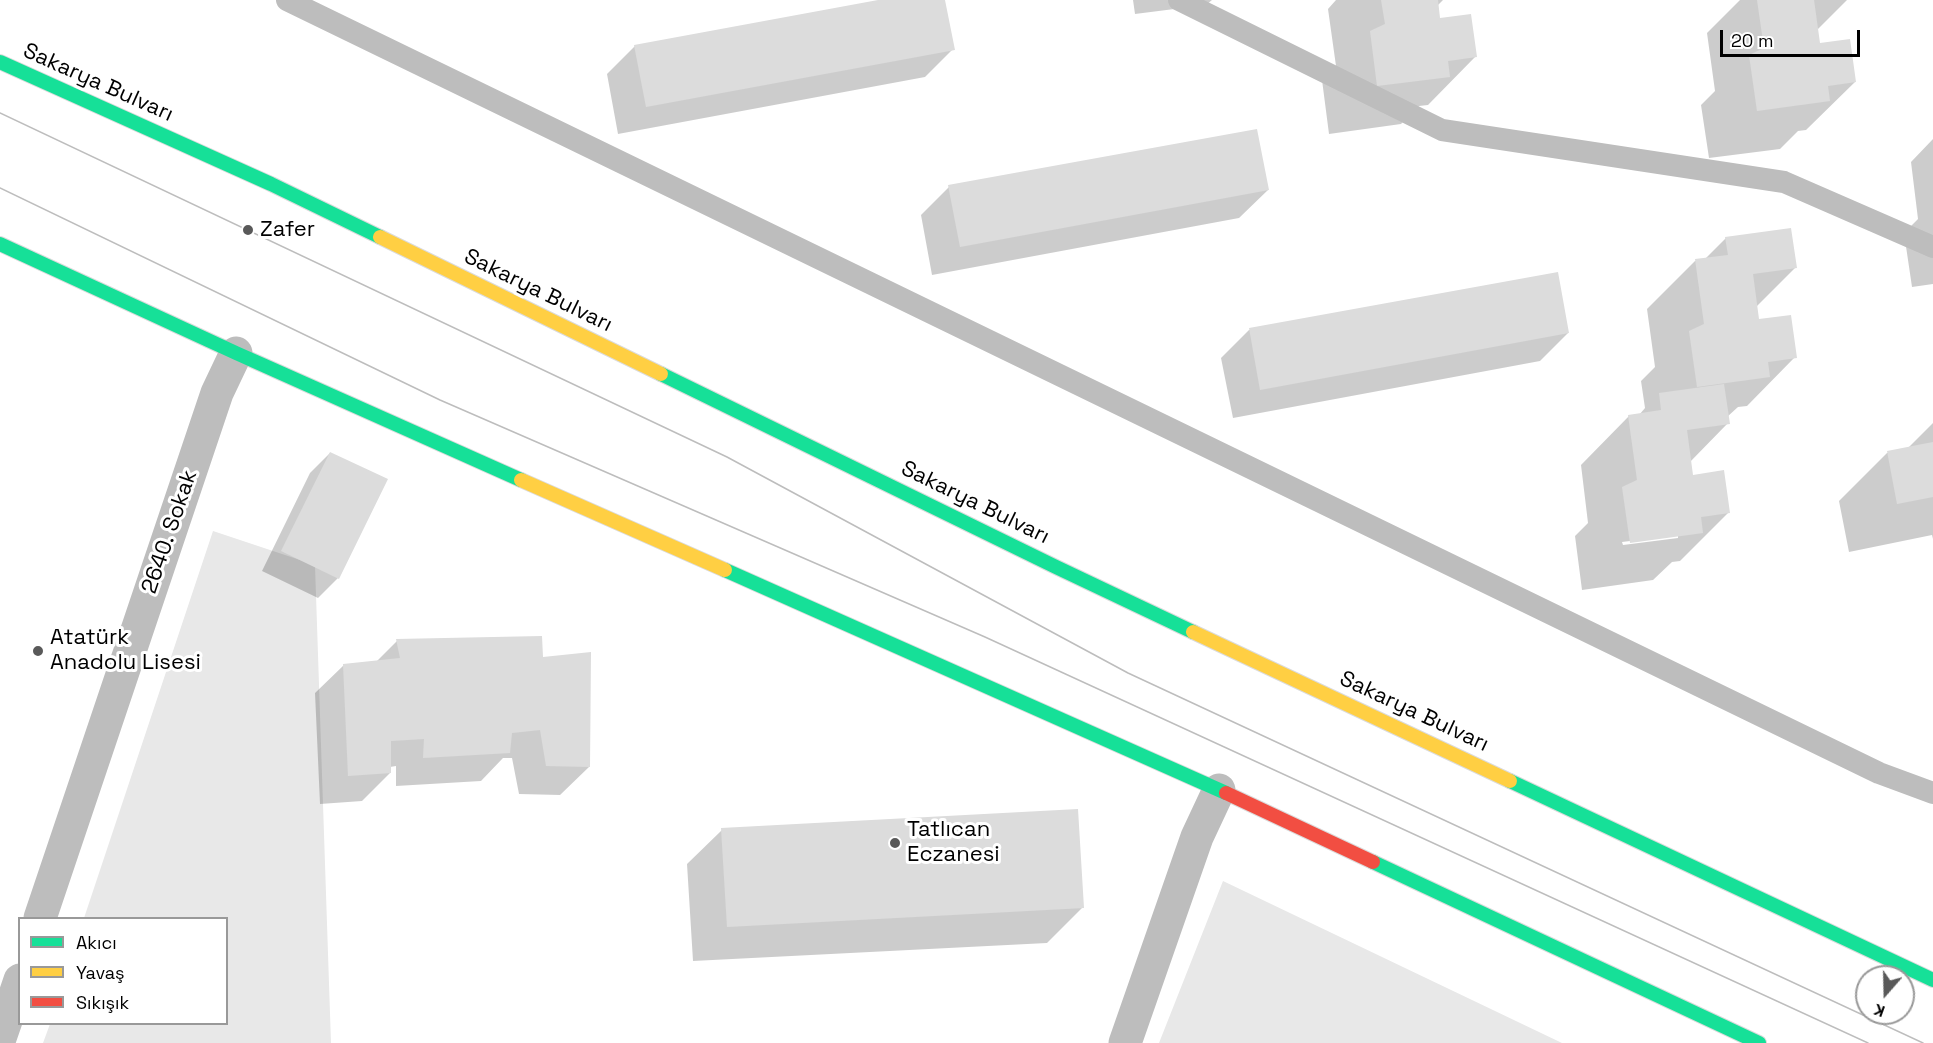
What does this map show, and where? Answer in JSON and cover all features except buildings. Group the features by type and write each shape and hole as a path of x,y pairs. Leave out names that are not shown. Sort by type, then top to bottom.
{"main road":[{"name":"Sakarya Bulvarı","path":"0,62 271,184 1056,567 1933,980"},
{"path":"0,244 236,353 1219,790 1759,1043"}],"street":[{"name":"2640. Sokak","path":"40,917 217,393 236,353"},
{"path":"1125,1043 1197,837 1219,790"},
{"path":"0,1038 18,986"}],"lane":[{"path":"287,0 1879,773 1933,793"},
{"path":"1179,0 1442,130 1784,182 1933,247"}],"shaded area":[{"path":"213,531 315,565 331,1043 43,1043 50,1025 228,1025 228,917 84,917"},
{"path":"1223,881 1562,1043 1159,1043"}],"tram line":[{"path":"0,113 727,457 1128,673 1923,1043"},
{"path":"0,188 440,400 985,637 1868,1043"}],"traffic: fast":[{"path":"0,62 271,184 380,237"},
{"path":"0,244 236,353 521,480"},
{"path":"661,374 1193,632"},
{"path":"725,570 1226,793"},
{"path":"1510,781 1933,980"},
{"path":"1373,862 1759,1043"}],"traffic: slow":[{"path":"380,237 661,374"},
{"path":"521,480 725,570"},
{"path":"1193,632 1510,781"}],"traffic: jam":[{"path":"1226,793 1373,862"}],"place":[{"name":"Zafer","path":"248,230"},
{"name":"Atatürk Anadolu Lisesi","path":"38,651"},
{"name":"Tatlıcan Eczanesi","path":"895,843"}]}
